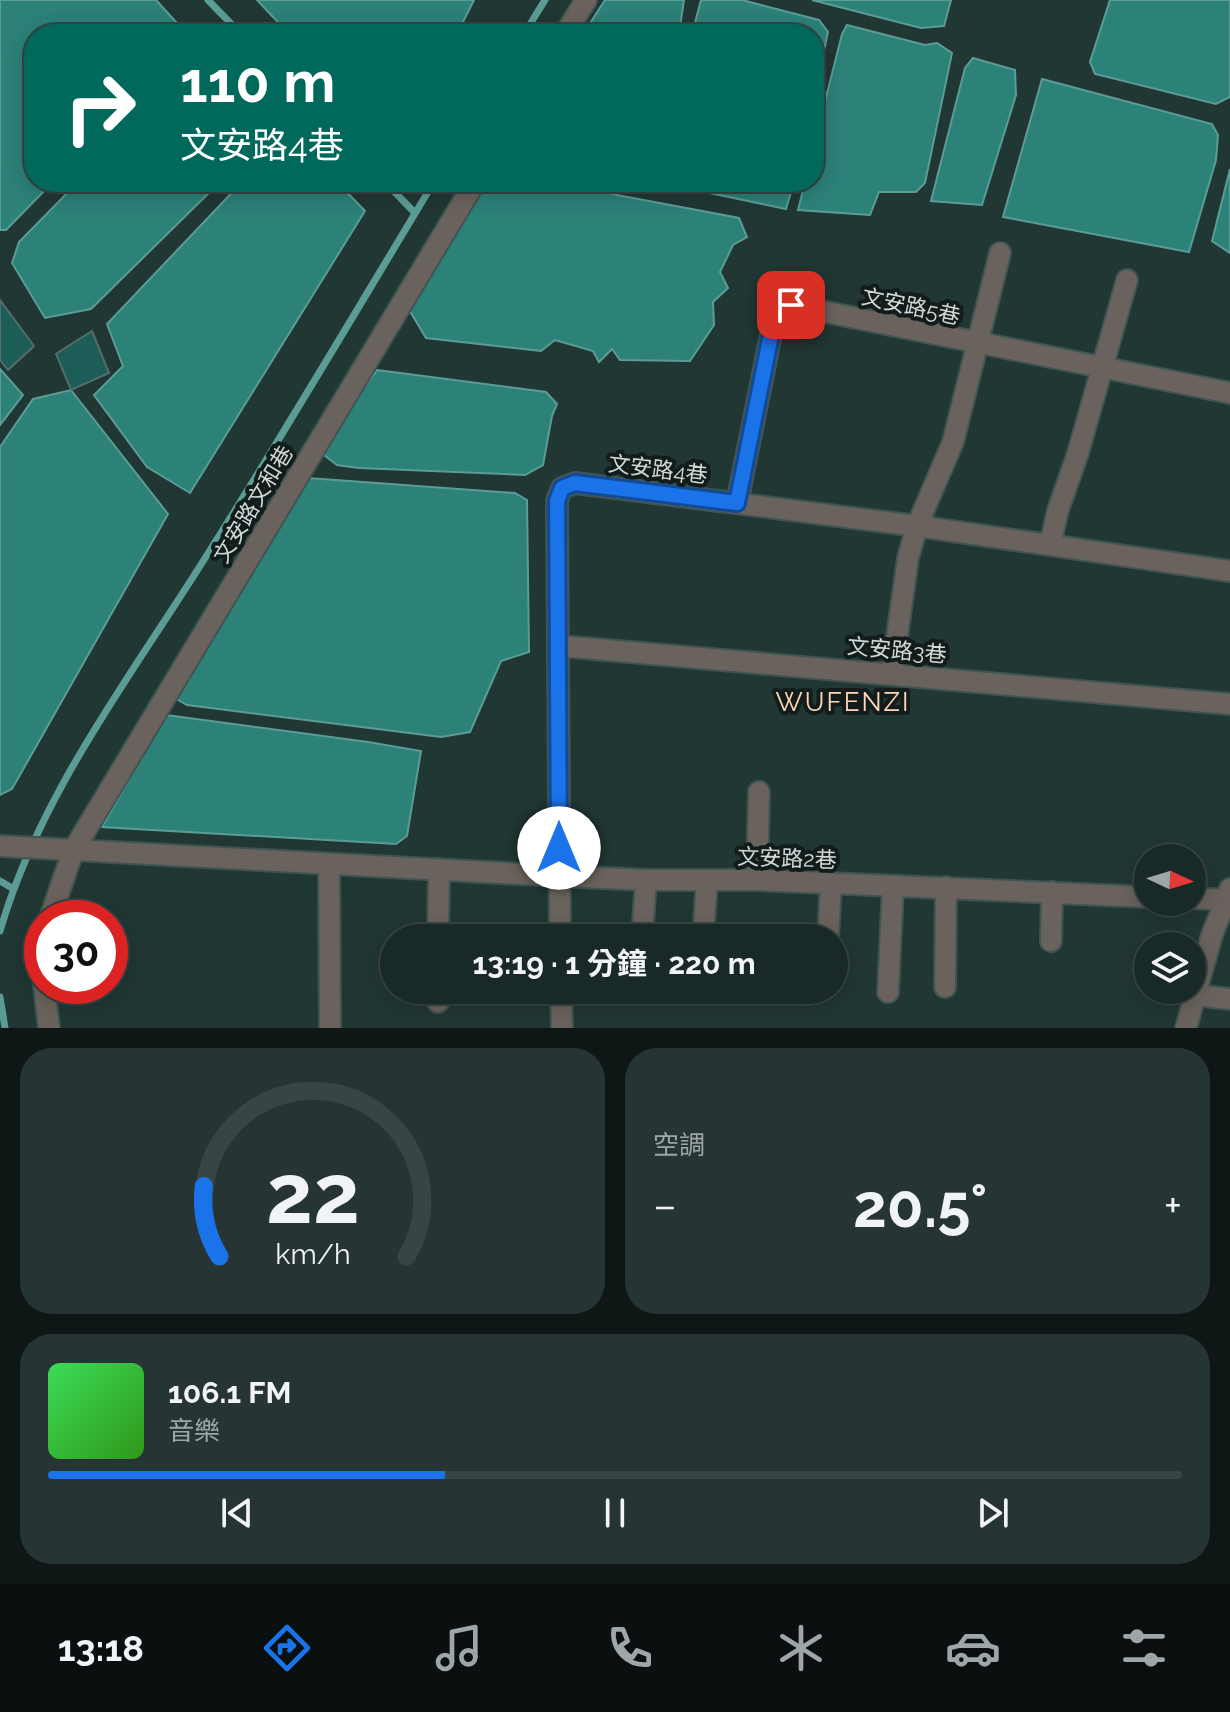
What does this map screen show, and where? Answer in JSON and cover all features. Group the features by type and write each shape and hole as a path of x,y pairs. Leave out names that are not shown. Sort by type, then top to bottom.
{"street":[{"path":"571,24 586,0"},
{"name":"文安路文和巷","path":"54,900 64,850 469,192"},
{"path":"892,673 908,558 917,526 953,442 1000,253"},
{"path":"1050,545 1127,280"},
{"name":"文安路5巷","path":"737,503 775,315 780,307 791,305 1230,393"},
{"name":"文安路4巷","path":"560,924 557,501 562,488 575,483 737,503 1230,571"},
{"name":"文安路3巷","path":"560,646 1230,704"},
{"path":"757,880 759,792"},
{"name":"文安路2巷","path":"6,846 646,880 757,880 1134,896"},
{"path":"329,864 330,1028"},
{"path":"432,869 437,924"},
{"path":"643,924 646,880"},
{"path":"704,924 707,881"},
{"path":"829,924 831,884"},
{"path":"888,992 893,886"},
{"path":"945,987 946,887"},
{"path":"1051,941 1052,892"},
{"path":"1206,897 1228,895 1206,956"},
{"path":"1206,996 1230,999"},
{"path":"46,1004 49,1028"},
{"path":"561,1004 562,1028"},
{"path":"1186,1028 1193,1004"}],"water":[{"path":"0,0 156,0 178,24 24,24 24,192 43,192 6,230 0,230"},
{"path":"257,0 474,0 462,24 280,24"},
{"path":"605,0 684,0 680,24 589,24"},
{"path":"701,0 742,0 819,20 822,24 695,24"},
{"path":"812,0 951,0 944,26 921,28"},
{"path":"1110,0 1230,0 1230,97 1216,104 1095,74 1090,62"},
{"path":"847,25 925,45 937,43 952,53 925,183 916,192 879,192 870,215 798,210 802,192 824,192 824,105"},
{"path":"824,27 828,32 824,51"},
{"path":"973,58 1015,70 1016,95 982,205 931,201 965,68"},
{"path":"1042,79 1212,124 1218,135 1216,160 1189,252 1003,217"},
{"path":"1230,169 1230,253 1212,241"},
{"path":"68,192 210,192 91,309 45,318 12,263 19,242"},
{"path":"232,192 347,192 365,211 190,493 147,467 94,395 123,366 107,324"},
{"path":"478,192 605,192 739,218 747,237 733,245 720,272 728,288 713,302 714,325 690,361 620,360 612,349 599,362 593,351 555,340 541,351 426,338 408,308"},
{"path":"705,192 791,192 786,209"},
{"path":"0,369 23,395 0,425"},
{"path":"377,370 546,392 557,404 543,465 525,475 359,468 337,465 324,455 314,456"},
{"path":"71,390 168,514 12,789 0,795 0,447 33,399"},
{"path":"308,478 515,493 527,500 529,652 501,661 470,732 441,737 187,705 173,697"},
{"path":"166,715 421,751 407,836 396,844 102,827"}],"building":[{"path":"0,300 34,346 8,370 0,360"},
{"path":"92,331 109,373 71,390 56,354"}],"waterway":[{"path":"208,0 231,24"},
{"path":"530,24 545,0"},
{"path":"395,192 415,213"},
{"path":"0,931 17,880 39,831 90,736 236,509 428,192"},
{"path":"0,881 12,888"},
{"path":"0,997 5,1028"}],"district":[{"name":"WUFENZI","path":"843,702"}],"route":[{"path":"559,848 557,501 562,488 575,483 737,503 775,315 780,307 791,305"}]}
